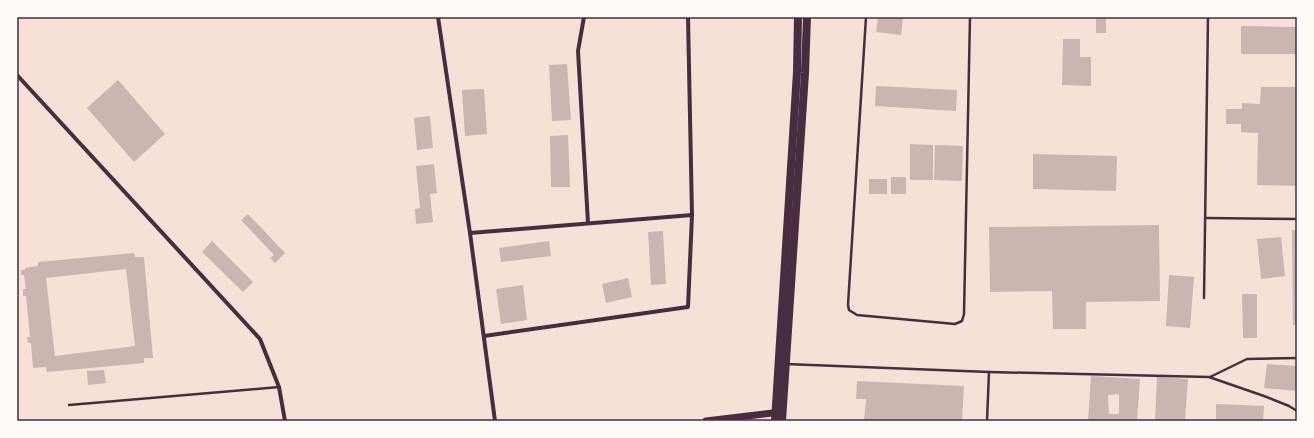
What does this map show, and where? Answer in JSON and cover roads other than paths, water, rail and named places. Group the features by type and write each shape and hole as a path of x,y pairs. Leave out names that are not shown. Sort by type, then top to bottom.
{"main road":[{"path":"782,421 777,415 778,364 797,72 798,17"},
{"path":"777,415 787,364 805,73 806,17"}],"street":[{"path":"438,17 470,233 495,421"},
{"path":"584,17 578,51 588,224"},
{"path":"484,336 688,307 692,215 688,17"},
{"path":"17,75 260,339 279,387 285,421"},
{"path":"470,233 692,215"},
{"path":"706,421 777,415"}],"lane":[{"path":"866,17 848,305 849,310 857,315 955,324 962,321 964,314 970,17"},
{"path":"1204,298 1208,17"},
{"path":"1205,218 1297,219"},
{"path":"1209,377 1247,359 1297,358"},
{"path":"778,364 989,372 1209,377 1264,396 1289,406 1297,411"},
{"path":"987,421 989,372"},
{"path":"69,405 279,387"}]}
